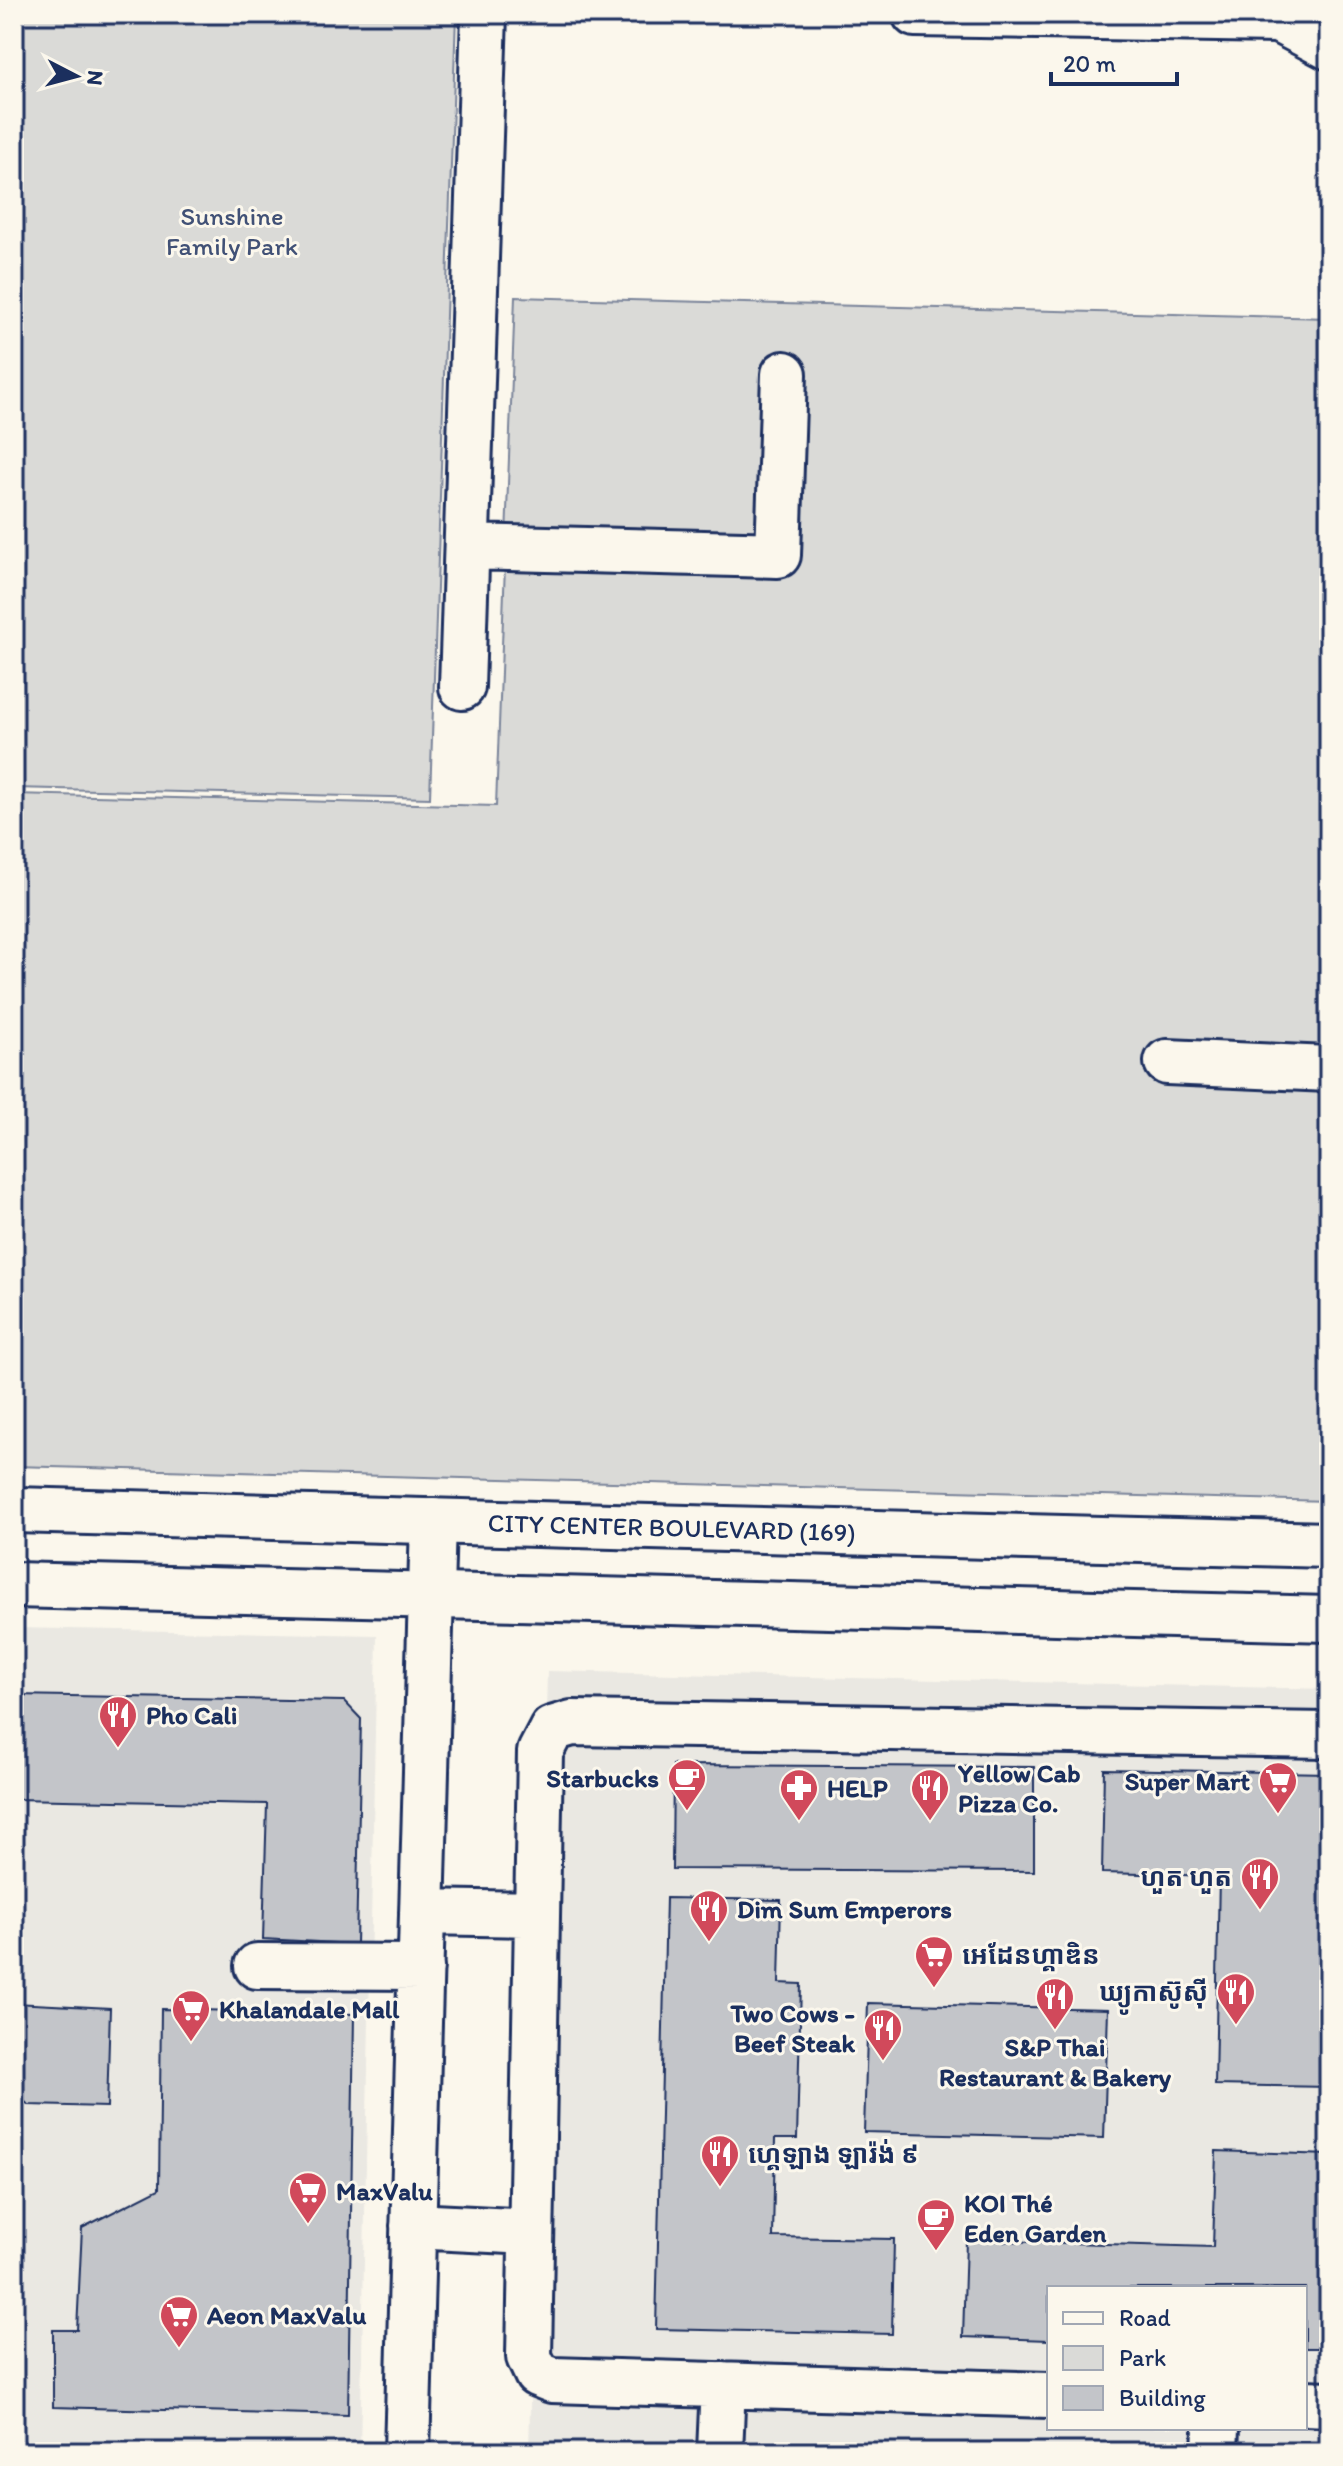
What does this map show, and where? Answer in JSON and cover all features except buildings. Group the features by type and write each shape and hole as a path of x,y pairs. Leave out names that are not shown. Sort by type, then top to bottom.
{"main road":[{"path":"462,687 484,14"},
{"path":"915,14 1278,20 1329,47"},
{"path":"467,547 778,555 784,374"},
{"path":"1167,1062 1329,1069"},
{"name":"CITY CENTER BOULEVARD (169)","path":"14,1510 1329,1545"},
{"path":"407,2452 433,1521"},
{"path":"14,1585 1329,1619"},
{"path":"1047,2395 552,2380 537,2374 529,2357 540,1752 552,1729 572,1723 1329,1735"},
{"path":"422,1912 537,1914"},
{"path":"257,1966 421,1967"},
{"path":"413,2226 531,2232"},
{"path":"720,2452 723,2385"},
{"path":"1307,2403 1329,2404"},
{"path":"1215,2452 1216,2430"}],"shaded area":[{"name":"Khalandale Mall","path":"14,1628 377,1635 360,2452 14,2452"},
{"name":"អេដែនហ្គាឌិន","path":"547,1671 1329,1689 1329,2452 529,2452"}],"green space":[{"name":"Sunshine Family Park","path":"14,14 456,14 430,798 14,788"},
{"path":"515,297 1329,318 1329,1501 14,1466 14,794 496,806"}],"place":[{"name":"Pho Cali","path":"118,1749"},
{"name":"Starbucks","path":"687,1812"},
{"name":"Super Mart","path":"1278,1815"},
{"name":"HELP","path":"799,1822"},
{"name":"Yellow Cab Pizza Co.","path":"930,1822"},
{"name":"ហួត ហួត","path":"1260,1911"},
{"name":"Dim Sum Emperors","path":"709,1943"},
{"name":"អេដែនហ្គាឌិន","path":"934,1989"},
{"name":"ឃ្យូកាស៊ូស៊ី","path":"1236,2026"},
{"name":"S&P Thai Restaurant & Bakery","path":"1055,2031"},
{"name":"Khalandale Mall","path":"191,2043"},
{"name":"Two Cows - Beef Steak","path":"883,2062"},
{"name":"ហ្គេឡាង ឡារ៉ង់ ៩","path":"720,2188"},
{"name":"MaxValu","path":"308,2225"},
{"name":"KOI Thé Eden Garden","path":"936,2252"},
{"name":"Aeon MaxValu","path":"179,2349"}]}
